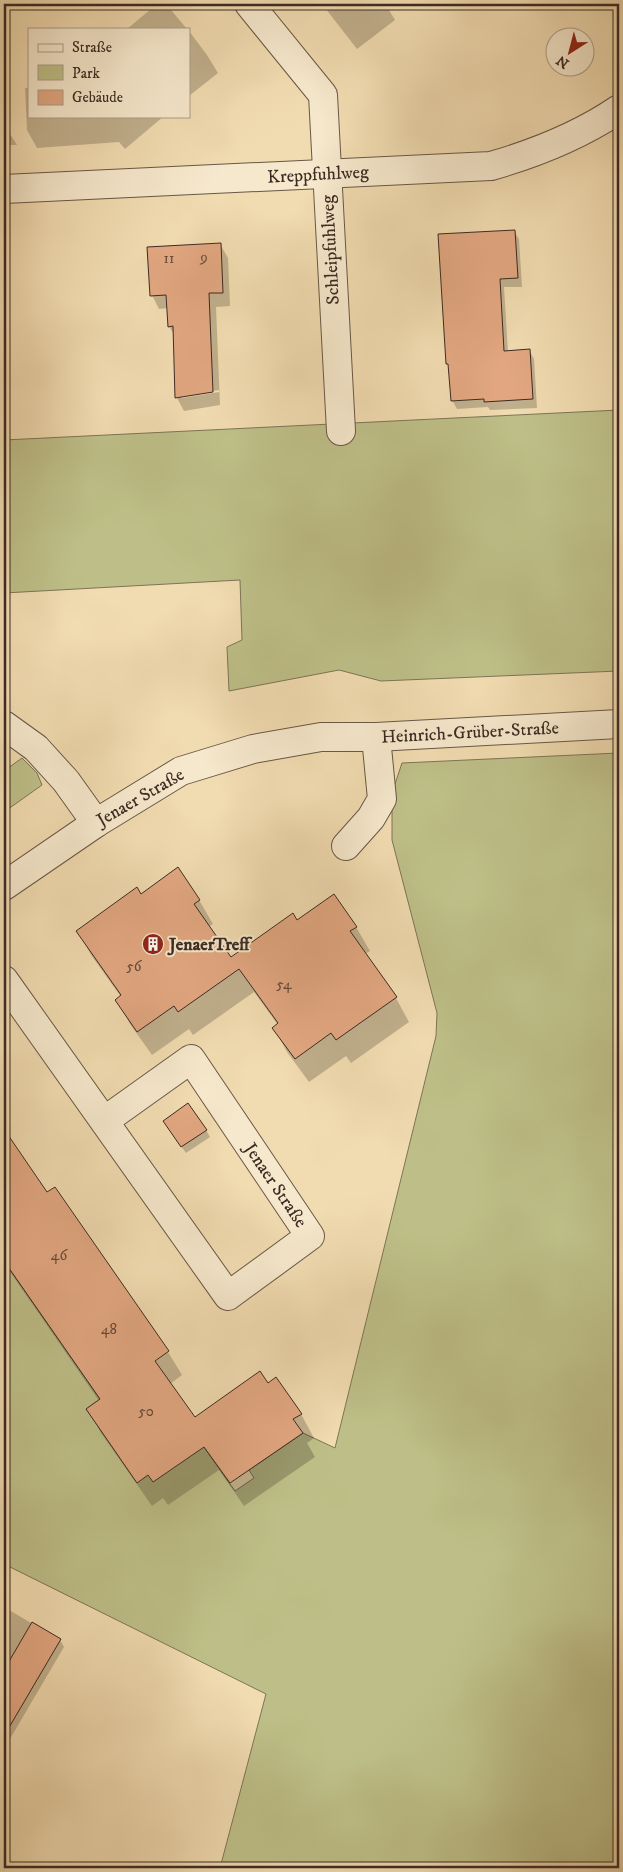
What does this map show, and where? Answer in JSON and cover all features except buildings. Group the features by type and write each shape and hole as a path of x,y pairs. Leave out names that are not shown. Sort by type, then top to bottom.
{"street":[{"name":"Schleipfuhlweg","path":"249,4 323,95 341,431"},
{"name":"Kreppfuhlweg","path":"4,189 491,166 528,155 602,120 619,109"},
{"name":"Heinrich-Grüber-Straße","path":"321,737 376,737 619,724"},
{"path":"4,725 36,748 66,781 96,823"},
{"name":"Jenaer Straße","path":"4,886 96,823 181,771 253,749 321,737"},
{"path":"346,846 371,818 382,799 376,737"},
{"name":"Jenaer Straße","path":"4,980 228,1296 310,1236 191,1059 104,1120"}],"green space":[{"path":"619,410 619,671 381,681 339,670 229,691 227,647 242,640 240,580 4,593 4,440"},
{"path":"619,753 619,1868 220,1868 266,1694 4,1564 4,1261 100,1399 86,1409 137,1482 198,1439 235,1491 254,1478 249,1470 303,1433 335,1448 436,1036 437,1013 392,840 392,793 402,763"},
{"path":"22,758 37,773 42,785 4,812 4,771"}],"place":[{"name":"JenaerTreff","path":"153,944"}]}
